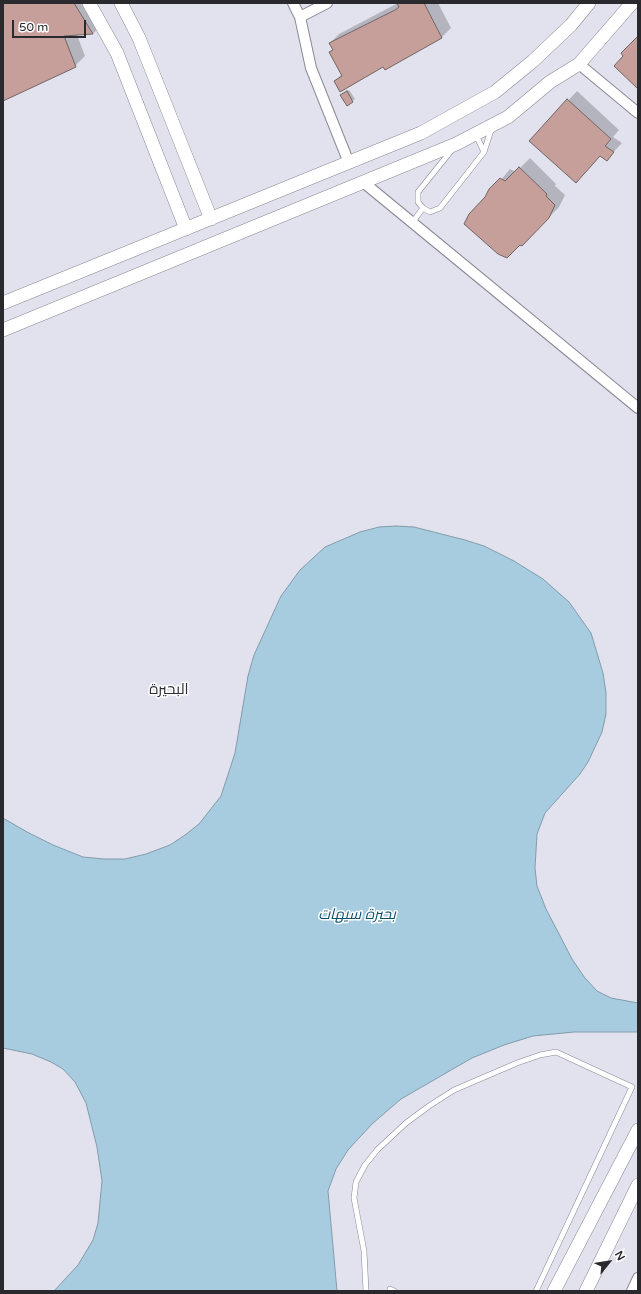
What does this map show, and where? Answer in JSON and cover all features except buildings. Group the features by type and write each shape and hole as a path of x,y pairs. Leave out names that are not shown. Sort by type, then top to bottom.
{"street":[{"path":"89,3 117,53 186,229"},
{"path":"121,3 138,38 211,219"},
{"path":"293,3 300,17 310,68 349,163"},
{"path":"300,17 326,3"},
{"path":"3,303 421,133 495,92 572,25 589,3"},
{"path":"3,330 456,144 493,125 508,117 550,82 578,64 632,3"},
{"path":"578,64 638,113"},
{"path":"363,182 638,408"},
{"path":"554,1291 638,1130"},
{"path":"586,1291 638,1185"},
{"path":"632,1291 638,1278"}],"lane":[{"path":"456,144 418,192 418,202 423,208 430,212 440,208 484,152 493,125"},
{"path":"475,134 484,152"},
{"path":"412,223 423,208"},
{"path":"366,1291 364,1251 354,1198 356,1182 365,1166 377,1150 406,1123 444,1096 473,1081 510,1066 540,1055 556,1052 632,1087 536,1291"},
{"path":"550,1291 568,1252 577,1246"}],"water":[{"name":"بحيرة سيهات","path":"379,527 414,527 465,540 484,546 514,561 543,579 569,602 591,633 603,673 606,693 606,714 602,732 588,762 580,774 545,813 537,834 535,868 537,886 546,909 572,959 585,978 597,991 611,998 638,1003 638,1032 574,1032 533,1036 504,1045 472,1058 401,1099 372,1124 348,1150 336,1169 328,1191 337,1291 54,1291 78,1265 93,1240 98,1223 102,1181 97,1147 86,1103 75,1082 63,1069 51,1062 32,1054 3,1048 3,818 53,845 83,857 104,859 125,859 146,854 170,845 185,835 199,824 221,796 235,753 248,676 254,655 281,596 300,570 325,547 360,532"}],"district":[{"name":"البحيرة","path":"169,690"}]}
